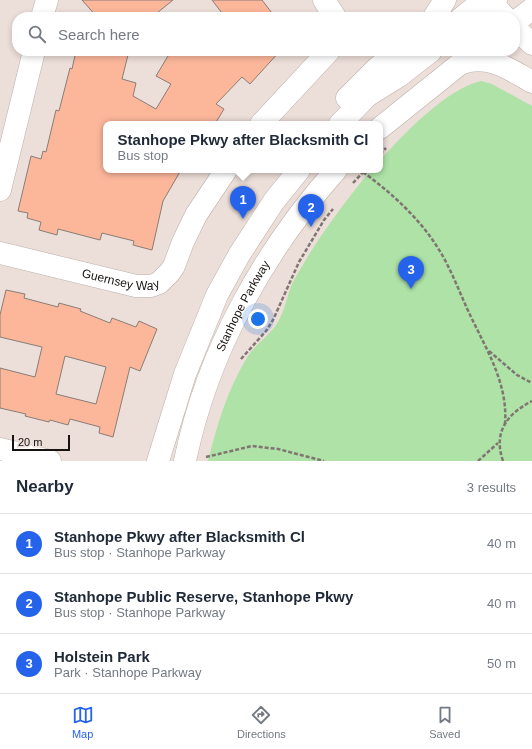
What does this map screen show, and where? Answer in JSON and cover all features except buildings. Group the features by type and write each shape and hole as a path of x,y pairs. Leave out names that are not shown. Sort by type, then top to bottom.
{"main road":[{"path":"43,12 47,0"},
{"path":"324,0 332,12"},
{"path":"437,12 445,0"},
{"path":"481,12 491,4"},
{"path":"520,18 532,9"},
{"path":"520,33 532,44"},
{"path":"0,190 33,56"},
{"path":"264,121 324,56"},
{"path":"329,121 348,97 376,69 392,56"},
{"path":"343,121 367,96 399,76 425,56"},
{"path":"383,126 469,57 475,60 491,61 532,82"},
{"name":"Guernsey Way","path":"0,253 136,286 155,284 165,278 174,266 183,242 196,215 224,173"},
{"name":"Stanhope Parkway","path":"158,461 185,374 217,295 243,248 274,201 297,173"},
{"name":"Stanhope Parkway","path":"197,460 196,420 219,354 238,312 256,278 282,237 334,173"},
{"path":"0,449 50,461"}],"lane":[{"path":"468,12 491,4"},
{"path":"367,96 387,71 406,56"}],"path":[{"path":"353,184 362,173"},
{"path":"366,173 401,203 434,242 448,265 494,365 504,395 505,424"},
{"path":"240,360 266,331 273,320 299,262 324,220 333,208"},
{"path":"487,350 516,374 532,383"},
{"path":"503,461 499,443 505,424 511,415 518,409 532,401"},
{"path":"478,461 499,443"},
{"path":"197,460 252,446 278,449 324,461"},
{"path":"197,460 205,451"}],"green space":[{"path":"481,81 492,84 532,106 532,461 208,461 224,407 241,368 251,352 278,322 293,282 328,226 368,173 383,173 383,157 401,138 426,114 454,93"}],"place":[{"name":"Stanhope Pkwy after Blacksmith Cl","path":"243,219"},
{"name":"Stanhope Public Reserve, Stanhope Pkwy","path":"311,227"},
{"name":"Holstein Park","path":"411,289"}]}
